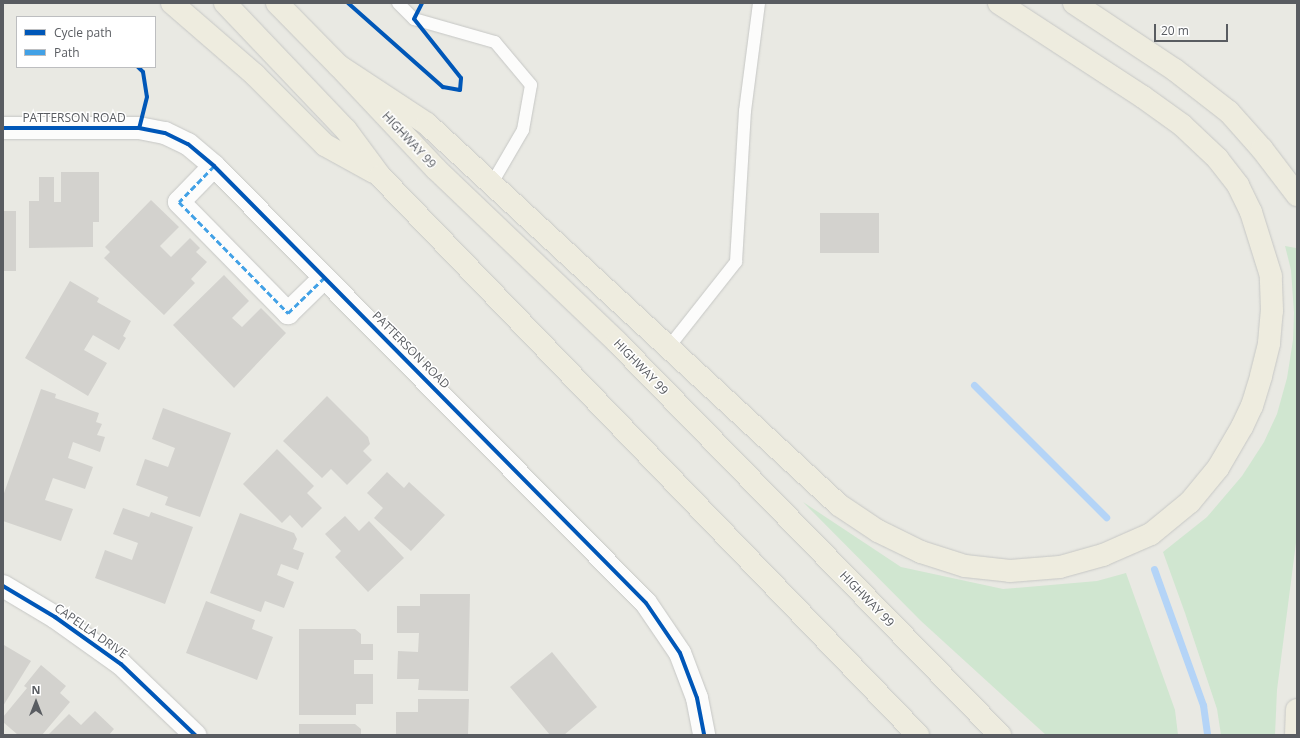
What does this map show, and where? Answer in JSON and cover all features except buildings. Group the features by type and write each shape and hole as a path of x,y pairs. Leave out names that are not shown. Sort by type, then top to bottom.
{"highway":[{"path":"172,3 256,75 325,145 380,176"},
{"path":"225,3 346,130 380,176 918,735"},
{"name":"HIGHWAY 99","path":"277,3 436,169 617,342 1000,735"},
{"path":"339,66 426,124 840,505 878,531 896,540 921,552 965,566 1010,571 1060,567 1103,555 1151,534 1190,502 1218,468 1242,427 1259,384 1269,343 1272,311 1271,276 1251,212 1238,185 1218,159 1182,125 1143,97 999,3"},
{"path":"1074,3 1175,70 1229,112 1262,149 1297,195"},
{"path":"892,709 901,735"},
{"path":"1296,735 1297,710"}],"street":[{"name":"PATTERSON ROAD","path":"3,128 139,128 165,133 188,144 214,166 646,603 680,653 698,698 704,735"},
{"path":"214,166 179,202 288,313 324,278"},
{"name":"CAPELLA DRIVE","path":"3,586 55,617 121,664 195,735"}],"lane":[{"path":"398,3 414,19 496,42 531,84 523,130 491,185"},
{"path":"668,348 736,262 745,111 759,3"}],"green space":[{"path":"1285,246 1296,248 1297,252 1297,535 1277,690 1275,735 1221,735 1217,709 1163,552 1207,517 1242,476 1264,442 1277,414 1287,378 1293,340 1294,313 1291,270"},
{"path":"803,502 901,567 1003,589 1097,581 1126,573 1175,710 1178,735 1046,735 921,621"}],"waterway":[{"path":"974,385 1106,517"},
{"path":"1154,569 1203,705 1207,735"}],"marked path":[{"path":"214,166 179,202 288,313 324,278"}],"cycle path":[{"path":"348,3 443,87 460,90 461,78 414,19 422,3"},
{"path":"139,68 143,72 147,97 139,128"},
{"path":"3,128 139,128 165,133 188,144 214,166 646,603 680,653 697,698 704,735"},
{"path":"3,586 55,617 121,664 195,735"}]}
